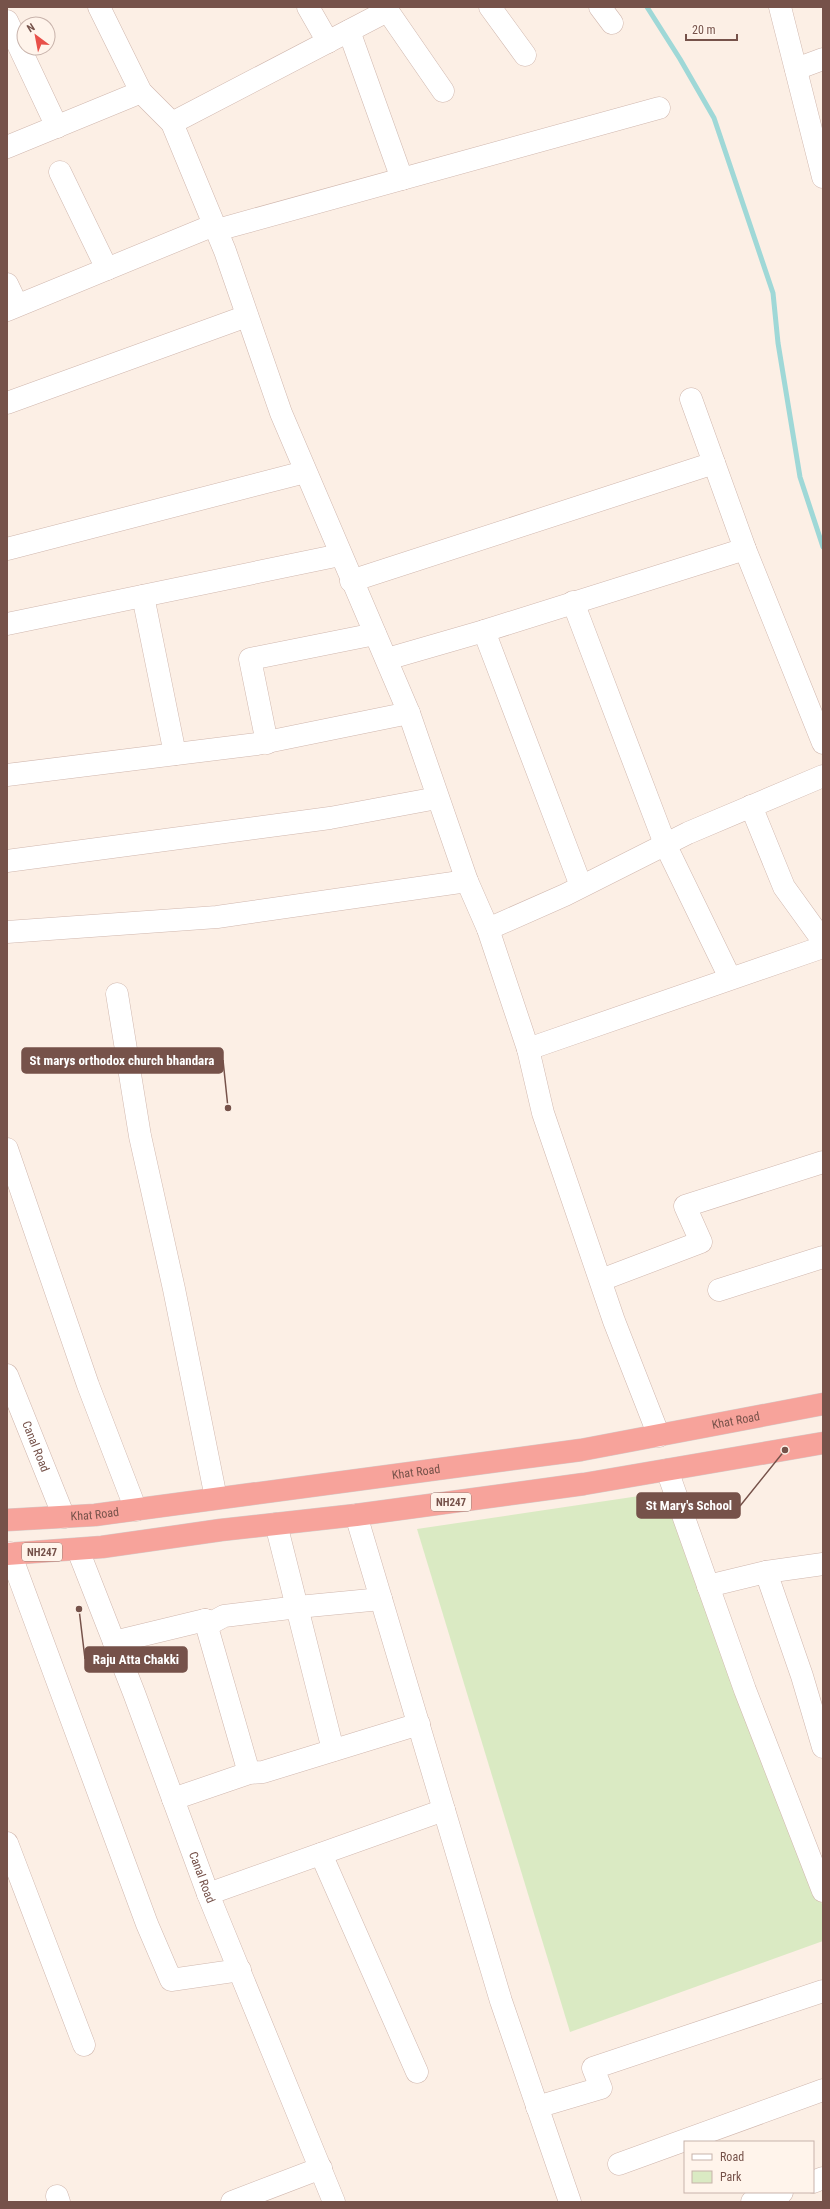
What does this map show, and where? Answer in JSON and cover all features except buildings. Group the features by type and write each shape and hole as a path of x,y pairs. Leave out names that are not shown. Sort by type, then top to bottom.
{"highway":[{"name":"Khat Road","path":"7,1520 64,1517 136,1510 216,1498 581,1450 823,1404"},
{"path":"659,1436 668,1470"},
{"name":"NH247","path":"9,1554 78,1550 356,1515 668,1470 823,1443"},
{"name":"NH247","path":"64,1517 78,1550"}],"street":[{"path":"99,7 140,92 172,123 215,228 281,413 351,581 387,659 409,713 467,882 488,929 528,1049 542,1113 600,1280 659,1436"},
{"path":"308,7 328,42"},
{"path":"490,7 525,55"},
{"path":"780,7 823,177"},
{"path":"172,123 349,31 386,9 443,91"},
{"path":"7,21 57,127"},
{"path":"349,31 402,179"},
{"path":"796,69 823,59"},
{"path":"7,147 140,92"},
{"path":"7,284 12,307 215,228 402,179 659,108"},
{"path":"60,172 107,269"},
{"path":"7,403 247,316"},
{"path":"691,399 746,549 823,743"},
{"path":"351,581 714,463"},
{"path":"7,549 305,472"},
{"path":"387,659 484,631 746,549"},
{"path":"7,624 340,555"},
{"path":"143,596 175,754"},
{"path":"573,602 665,844 730,978"},
{"path":"484,631 581,886"},
{"path":"266,742 250,659 375,634"},
{"path":"7,775 266,742 409,713"},
{"path":"488,929 581,886 665,844 823,776"},
{"path":"7,861 330,818 437,798"},
{"path":"751,806 784,887 823,941"},
{"path":"7,932 217,916 467,882"},
{"path":"528,1049 823,947"},
{"path":"117,994 140,1136 174,1289 216,1498"},
{"path":"7,1149 88,1385 136,1510"},
{"path":"600,1280 701,1242 685,1206 823,1162"},
{"path":"719,1290 823,1257"},
{"name":"Canal Road","path":"7,1376 15,1418 64,1517"},
{"path":"668,1470 745,1690 814,1846 823,1891"},
{"path":"356,1515 501,2001 570,2202"},
{"path":"276,1524 333,1750"},
{"name":"Canal Road","path":"78,1550 208,1894 334,2202"},
{"path":"9,1554 142,1909 171,1980 240,1970"},
{"path":"708,1586 766,1572 823,1564"},
{"path":"766,1572 802,1676 818,1710 823,1747"},
{"path":"114,1642 205,1620 213,1622 224,1616 381,1599"},
{"path":"205,1620 249,1773"},
{"path":"173,1799 249,1773 263,1772 419,1724"},
{"path":"208,1894 444,1810"},
{"path":"7,1843 15,1887 84,2045"},
{"path":"321,1854 417,2072"},
{"path":"537,2107 601,2088 593,2068 823,1991"},
{"path":"619,2164 823,2090"},
{"path":"232,2202 321,2168"},
{"path":"752,2202 779,2193"}],"green space":[{"path":"666,1492 823,1907 823,1941 570,2032 417,1529"}],"waterway":[{"path":"647,7 680,59 714,118 773,293 778,343 800,477 823,547"}],"place":[{"name":"St marys orthodox church bhandara","path":"228,1108"},
{"name":"St Mary's School","path":"785,1450"},
{"name":"Raju Atta Chakki","path":"79,1609"}]}
